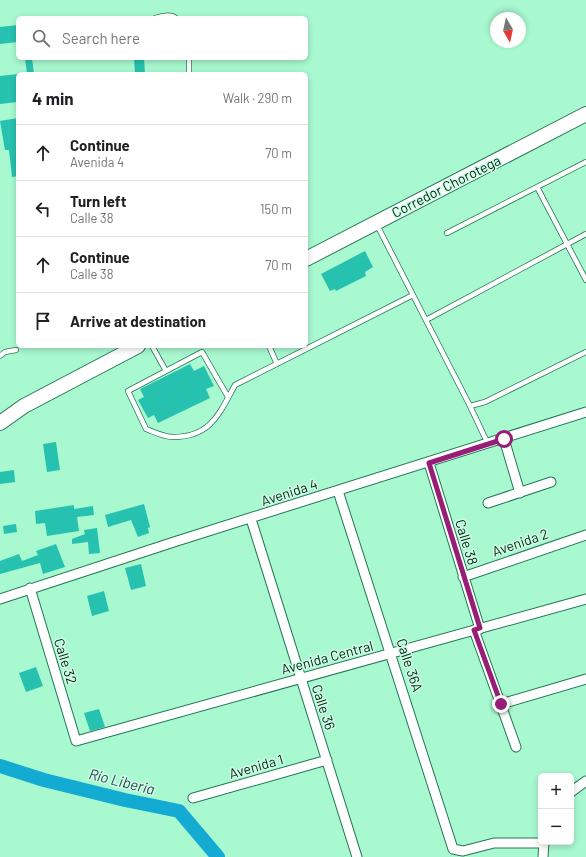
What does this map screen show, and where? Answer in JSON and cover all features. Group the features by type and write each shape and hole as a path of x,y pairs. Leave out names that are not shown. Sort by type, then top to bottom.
{"main road":[{"name":"Corredor Chorotega","path":"308,258 586,114"},
{"path":"0,423 24,406 134,348"}],"street":[{"name":"Avenida 4","path":"0,599 30,588 429,463 586,412"},
{"path":"504,439 520,493"},
{"name":"Calle 38","path":"429,463 477,629 516,747"},
{"path":"488,503 551,482"},
{"name":"Calle 36A","path":"338,491 453,849 463,851 494,843 538,843"},
{"name":"Calle 36","path":"251,519 357,857"},
{"name":"Avenida 2","path":"463,577 586,535"},
{"name":"Calle 32","path":"30,588 76,741"},
{"name":"Avenida Central","path":"76,741 586,599"},
{"path":"501,704 586,679"},
{"name":"Avenida 1","path":"193,798 326,760"},
{"path":"574,790 586,781"},
{"path":"543,857 544,845"}],"lane":[{"path":"189,60 189,72"},
{"path":"447,233 586,162"},
{"path":"537,187 586,280"},
{"path":"376,223 488,444"},
{"path":"426,320 586,234"},
{"path":"228,397 202,352 128,391 146,429 172,437 203,432 220,414 234,385 413,295"},
{"path":"153,348 166,371"},
{"path":"270,348 277,364"},
{"path":"0,356 5,352 16,350"},
{"path":"470,406 485,402 586,352"}],"building":[{"path":"16,25 16,42 0,44 0,27"},
{"path":"25,60 32,60 34,72 27,72"},
{"path":"134,60 144,60 145,72 135,72"},
{"path":"16,74 16,102 0,104 0,76"},
{"path":"16,118 16,176 12,177 9,150 5,150 0,121"},
{"path":"365,251 373,267 365,272 366,276 336,291 335,289 330,291 321,274"},
{"path":"190,364 194,371 204,366 214,386 206,389 210,398 158,423 154,415 148,418 138,400 144,397 140,389"},
{"path":"56,442 60,470 47,472 43,444"},
{"path":"14,470 15,482 0,484 0,472"},
{"path":"144,504 150,527 148,528 149,533 138,537 131,520 108,527 105,515"},
{"path":"74,505 74,509 93,506 94,515 77,517 79,531 47,536 45,523 36,524 35,511"},
{"path":"16,524 17,532 4,534 3,526"},
{"path":"97,528 100,553 89,554 88,542 72,544 72,539 85,534 84,530"},
{"path":"56,544 65,567 43,574 40,563 0,574 0,561 19,554 22,561 38,555 36,551"},
{"path":"141,564 146,586 131,590 125,568"},
{"path":"104,591 109,611 92,616 87,596"},
{"path":"36,667 43,686 26,692 19,673"},
{"path":"99,709 105,727 90,731 84,713"}],"waterway":[{"name":"Río Liberia","path":"0,766 44,780 125,800 179,811 218,857"}],"route":[{"path":"501,704 474,630 480,628 429,463 504,439"}]}
